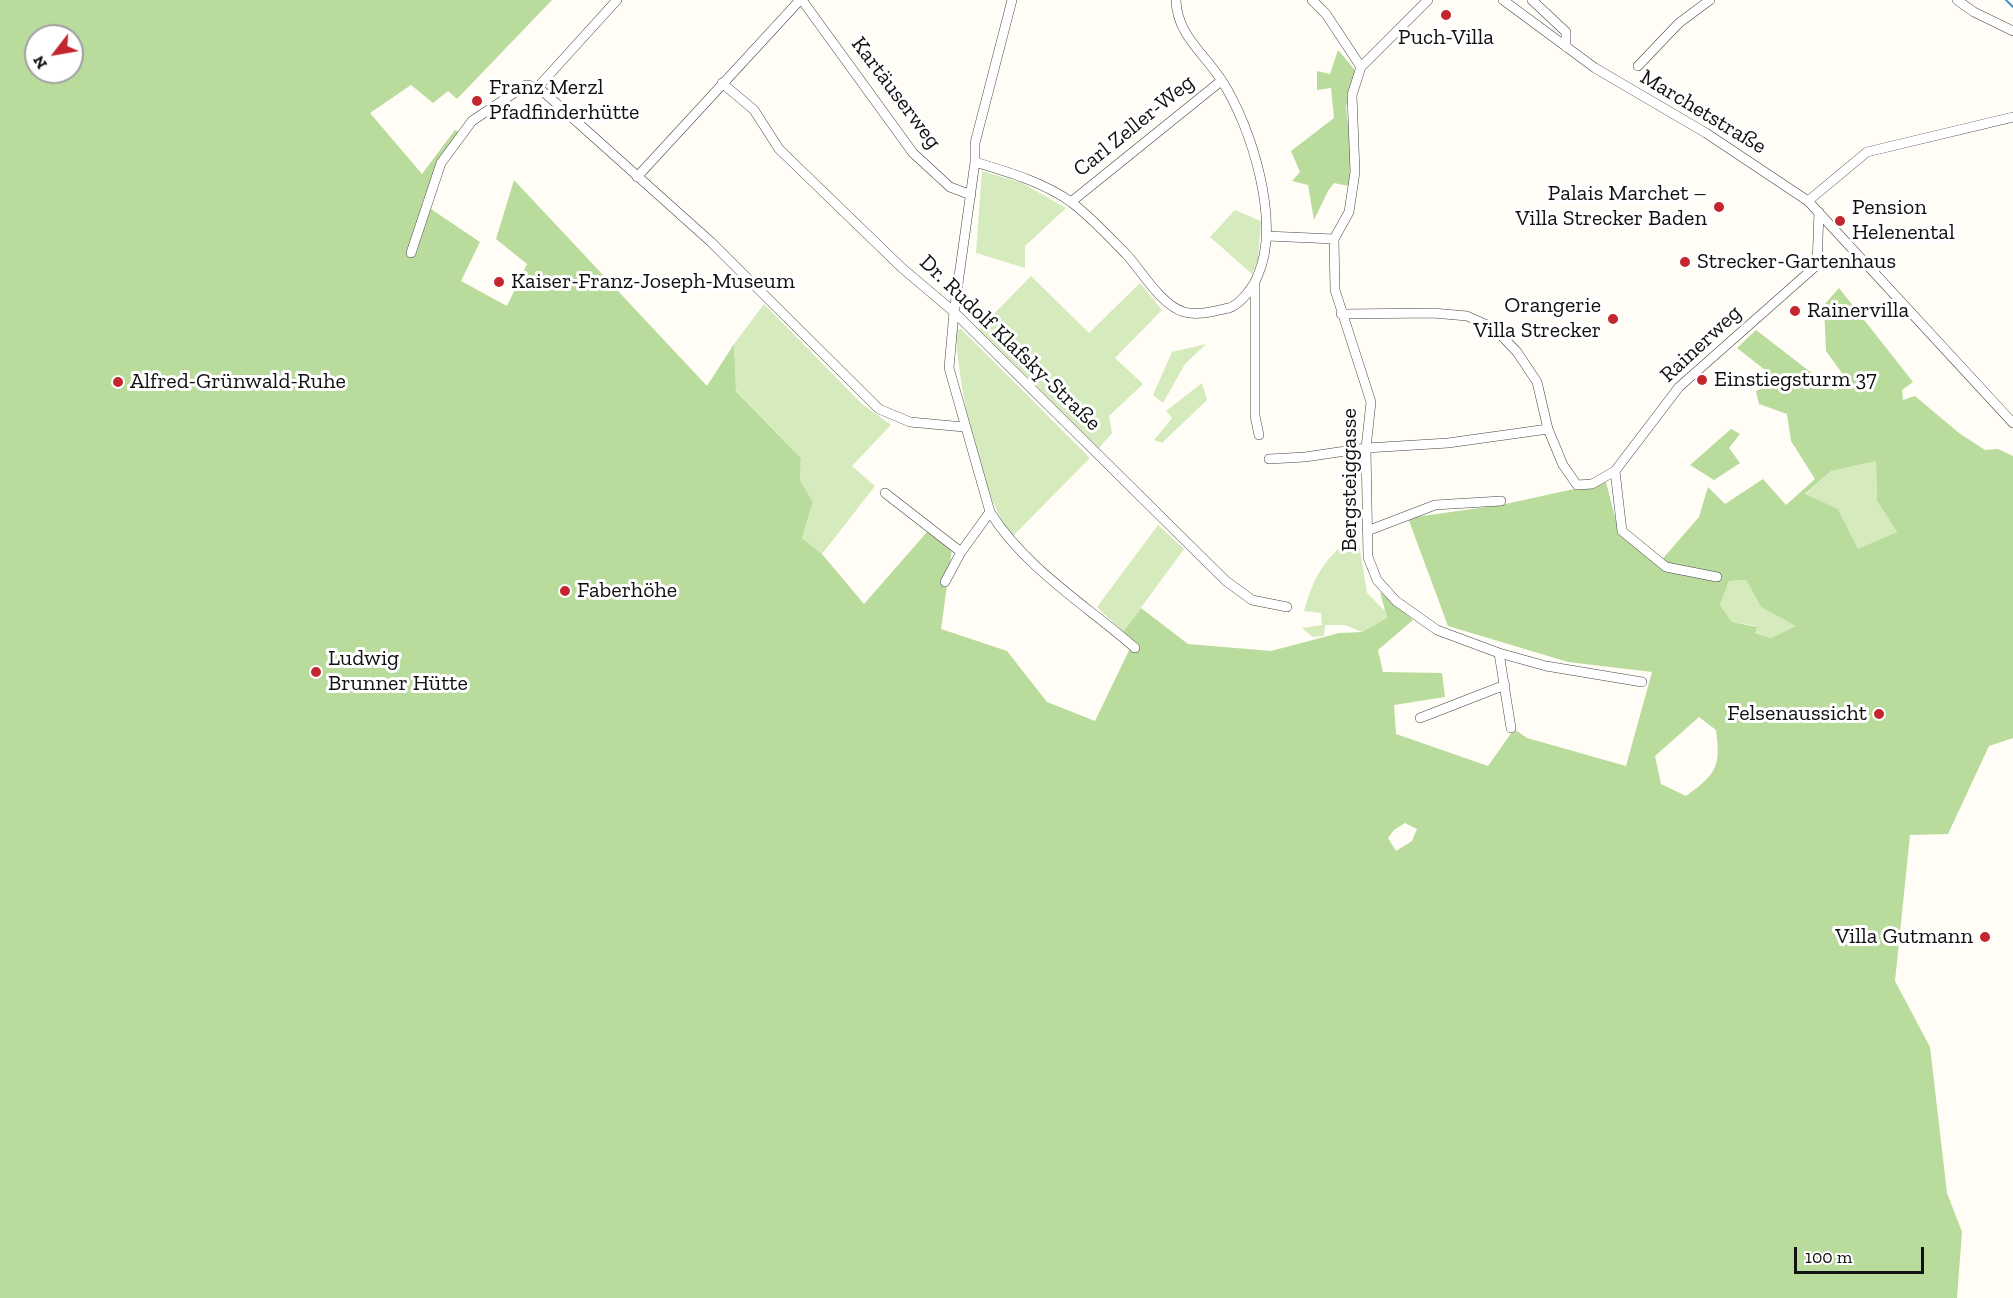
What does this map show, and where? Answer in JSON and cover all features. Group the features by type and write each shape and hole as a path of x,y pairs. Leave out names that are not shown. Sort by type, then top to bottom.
{"street":[{"path":"537,87 617,0"},
{"path":"637,177 801,0"},
{"name":"Kartäuserweg","path":"801,0 913,153 950,187 971,195"},
{"path":"1012,0 975,143 975,162 954,312 949,368 990,512 1003,533 1025,556 1136,648"},
{"path":"975,162 1020,176 1071,202 1127,255 1171,306 1185,312 1209,313 1234,306 1255,284 1265,260 1268,236 1255,152 1242,118 1221,81 1184,33 1177,12 1176,0"},
{"path":"1312,0 1326,14 1361,67"},
{"path":"1268,236 1334,239 1349,212 1356,172 1352,95 1361,67 1428,0"},
{"name":"Marchetstraße","path":"1503,0 1620,84 1706,134 1808,201 2013,423"},
{"path":"1532,0 1566,32 1566,47"},
{"path":"1638,66 1679,23 1710,0"},
{"path":"1957,0 1974,12 2013,31"},
{"name":"Carl Zeller-Weg","path":"1071,202 1221,81"},
{"name":"Dr. Rudolf Klafsky-Straße","path":"722,83 754,110 779,149 902,268 954,312 1226,581 1252,600 1287,608"},
{"path":"411,254 441,163 472,121 526,85 537,87 711,242 879,409 910,422 964,427"},
{"path":"1808,201 1867,153 2013,117"},
{"name":"Rainerweg","path":"1548,429 1563,465 1577,484 1592,484 1615,471 1679,387 1817,265 1818,212"},
{"name":"Bergsteiggasse","path":"1334,239 1335,290 1371,402 1366,448 1367,531 1368,557 1377,580 1396,601 1437,630 1499,653 1546,666 1641,682"},
{"path":"1255,284 1255,416 1259,435"},
{"path":"1269,459 1305,457 1366,448 1448,443 1548,429 1537,382 1517,352 1494,328 1467,316 1433,313 1341,314"},
{"path":"1615,471 1622,531 1666,567 1718,578"},
{"path":"885,493 961,552"},
{"path":"1367,531 1435,505 1501,501"},
{"path":"945,582 961,552 990,512"},
{"path":"1499,653 1511,728"},
{"path":"1420,718 1505,685"}],"green space":[{"path":"0,0 552,0 457,99 448,91 433,103 411,85 370,113 422,174 455,130 459,132 438,164 422,203 480,242 461,281 507,306 527,264 496,239 514,180 707,386 734,344 736,391 801,458 800,480 813,502 802,538 822,554 864,604 927,532 952,549 941,629 1007,651 1047,702 1095,721 1133,642 1123,632 1141,608 1188,644 1271,651 1339,633 1362,632 1387,618 1380,592 1413,620 1378,650 1383,672 1442,673 1445,697 1394,705 1396,734 1488,766 1514,729 1527,738 1626,766 1652,672 1568,662 1448,626 1408,518 1501,505 1606,482 1619,533 1658,564 1699,517 1708,487 1725,504 1763,479 1786,505 1815,479 1791,441 1787,414 1759,404 1756,391 1779,381 1737,348 1756,330 1835,391 1847,380 1826,351 1824,305 1839,288 1913,382 1902,390 1903,400 1915,396 1959,433 1985,450 1998,449 2013,456 2013,738 1989,746 1948,834 1910,835 1895,981 1930,1047 1947,1193 1962,1232 1957,1298 0,1298","holes":["1876,461 1877,501 1897,532 1858,549 1838,509 1805,494 1831,471","1746,580 1761,607 1796,626 1771,638 1755,633 1757,627 1732,622 1720,605 1729,581","1699,717 1716,730 1718,753 1714,769 1704,782 1686,796 1661,784 1655,756","1405,823 1417,829 1412,841 1396,851 1388,838 1394,830"]},
{"path":"1338,50 1355,70 1346,107 1353,168 1349,186 1334,183 1314,220 1308,185 1292,181 1300,172 1291,151 1334,118 1331,88 1317,90 1317,71 1330,74"},
{"path":"982,171 1022,183 1066,208 1025,246 1025,268 976,253"},
{"path":"1235,210 1261,221 1258,260 1252,274 1210,237"},
{"path":"1031,276 1089,333 1140,283 1162,310 1115,358 1143,384 1109,416 1112,433 1099,448 979,329"},
{"path":"764,304 862,404 891,425 852,466 875,486 822,554 802,538 813,502 800,480 801,458 736,390 734,344"},
{"path":"961,329 1090,458 1012,537 999,516 972,438 961,383 955,331"},
{"path":"1206,344 1185,364 1163,403 1153,395 1172,352"},
{"path":"1202,383 1207,400 1162,443 1154,440 1172,418 1166,411"},
{"path":"1731,429 1740,434 1729,448 1740,463 1714,480 1690,465"},
{"path":"1876,461 1877,501 1897,532 1858,550 1838,509 1805,495 1831,471"},
{"path":"1158,525 1184,549 1123,632 1097,607"},
{"path":"1358,537 1367,593 1385,611 1387,618 1362,632 1345,625 1325,625 1324,636 1313,637 1302,628 1322,625 1321,613 1304,611 1312,587 1330,558 1347,543"},
{"path":"1746,580 1761,607 1797,626 1771,638 1754,632 1756,626 1732,622 1720,605 1729,581"}],"waterway":[{"path":"2006,0 2013,7"}],"place":[{"name":"Puch-Villa","path":"1446,15"},
{"name":"Franz Merzl Pfadfinderhütte","path":"477,101"},
{"name":"Palais Marchet – Villa Strecker Baden","path":"1719,207"},
{"name":"Pension Helenental","path":"1840,221"},
{"name":"Strecker-Gartenhaus","path":"1685,262"},
{"name":"Kaiser-Franz-Joseph-Museum","path":"499,282"},
{"name":"Rainervilla","path":"1795,311"},
{"name":"Orangerie Villa Strecker","path":"1613,319"},
{"name":"Einstiegsturm 37","path":"1702,380"},
{"name":"Alfred-Grünwald-Ruhe","path":"118,382"},
{"name":"Faberhöhe","path":"565,591"},
{"name":"Ludwig Brunner Hütte","path":"316,672"},
{"name":"Felsenaussicht","path":"1879,714"},
{"name":"Villa Gutmann","path":"1985,937"}]}
